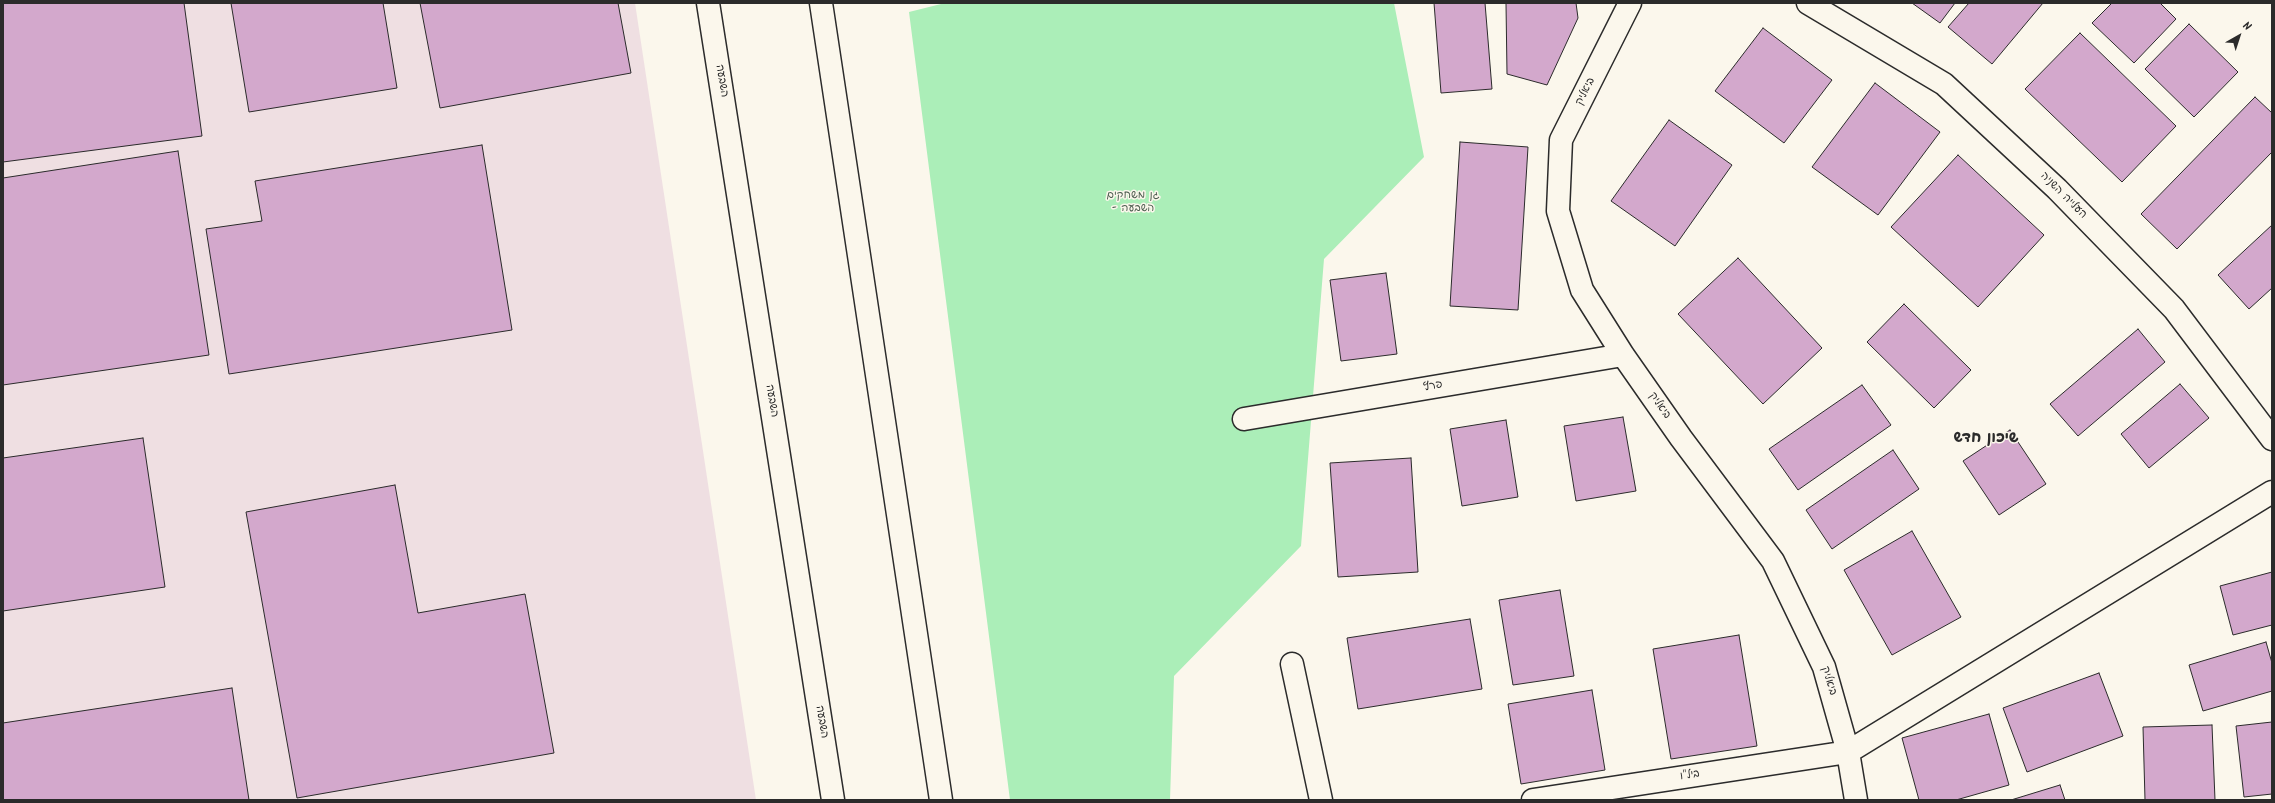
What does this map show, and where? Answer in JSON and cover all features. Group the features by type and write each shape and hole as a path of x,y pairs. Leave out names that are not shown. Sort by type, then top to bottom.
{"main road":[{"name":"השבעה","path":"708,3 833,800"},
{"path":"821,3 941,800"},
{"name":"ביאליק","path":"1630,3 1561,140 1558,211 1582,290 1623,355 1681,438 1773,561 1824,667 1848,752 1856,800"},
{"name":"העלייה השניה","path":"1808,3 1944,84 2057,188 2174,309 2272,439"},
{"name":"פרץ","path":"1244,419 1623,355"},
{"path":"1848,752 2272,492"},
{"path":"1292,664 1321,800"},
{"name":"ביל\"ו","path":"1533,800 1848,752"}],"shaded area":[{"path":"3,3 635,3 756,800 3,800"}],"green space":[{"name":"גן משחקים - השבעה","path":"945,3 1394,3 1424,157 1324,259 1301,546 1174,676 1170,800 1010,800 909,12"}],"building":[{"path":"3,3 184,3 202,136 3,162"},
{"path":"231,3 383,3 397,88 249,112"},
{"path":"420,3 618,3 631,73 440,108"},
{"path":"1434,3 1485,3 1492,89 1441,93"},
{"path":"1506,3 1576,3 1578,18 1547,85 1507,74"},
{"path":"1912,3 1955,3 1940,23"},
{"path":"1969,3 2043,3 1992,64 1948,27"},
{"path":"2112,3 2160,3 2176,19 2134,63 2092,23"},
{"path":"2189,24 2238,72 2194,117 2145,69"},
{"path":"1763,28 1832,80 1784,143 1715,91"},
{"path":"2080,33 2176,126 2122,182 2025,89"},
{"path":"1875,83 1940,132 1878,215 1812,167"},
{"path":"2255,97 2272,113 2272,152 2177,249 2141,214"},
{"path":"1669,120 1732,165 1675,246 1611,201"},
{"path":"1460,142 1528,147 1518,310 1450,306"},
{"path":"482,145 512,330 229,374 206,229 262,221 255,181"},
{"path":"178,151 209,355 3,385 3,178"},
{"path":"1958,155 2044,235 1978,307 1891,227"},
{"path":"2272,225 2272,288 2249,309 2218,275"},
{"path":"1738,258 1822,348 1763,404 1678,314"},
{"path":"1386,273 1397,354 1341,361 1330,280"},
{"path":"1904,304 1971,370 1934,408 1867,342"},
{"path":"2138,329 2165,362 2078,436 2050,404"},
{"path":"2180,384 2209,418 2149,468 2121,434"},
{"path":"1862,385 1891,425 1798,490 1769,449"},
{"path":"1623,417 1636,491 1576,501 1564,426"},
{"path":"1506,420 1518,497 1462,506 1450,429"},
{"path":"2010,430 2046,484 1999,515 1963,461"},
{"path":"143,438 165,587 3,611 3,458"},
{"path":"1893,450 1919,489 1832,549 1806,510"},
{"path":"1411,458 1418,572 1338,577 1330,463"},
{"path":"395,485 418,613 525,594 554,753 297,798 246,512"},
{"path":"1912,531 1961,617 1892,655 1844,570"},
{"path":"2272,572 2272,625 2233,635 2220,586"},
{"path":"1560,590 1574,676 1513,685 1499,600"},
{"path":"1470,619 1482,689 1358,709 1347,638"},
{"path":"1739,635 1757,746 1671,759 1653,649"},
{"path":"2266,642 2272,663 2272,691 2203,711 2189,665"},
{"path":"2099,673 2123,736 2027,772 2003,708"},
{"path":"232,688 249,800 3,800 3,723"},
{"path":"1592,690 1605,770 1521,784 1508,704"},
{"path":"1989,714 2009,785 1956,800 1919,800 1902,738"},
{"path":"2272,722 2272,794 2244,797 2236,726"},
{"path":"2212,725 2215,800 2145,800 2143,727"},
{"path":"2060,785 2065,800 2011,800"}],"district":[{"name":"שיכון חדש","path":"1986,439"}]}
